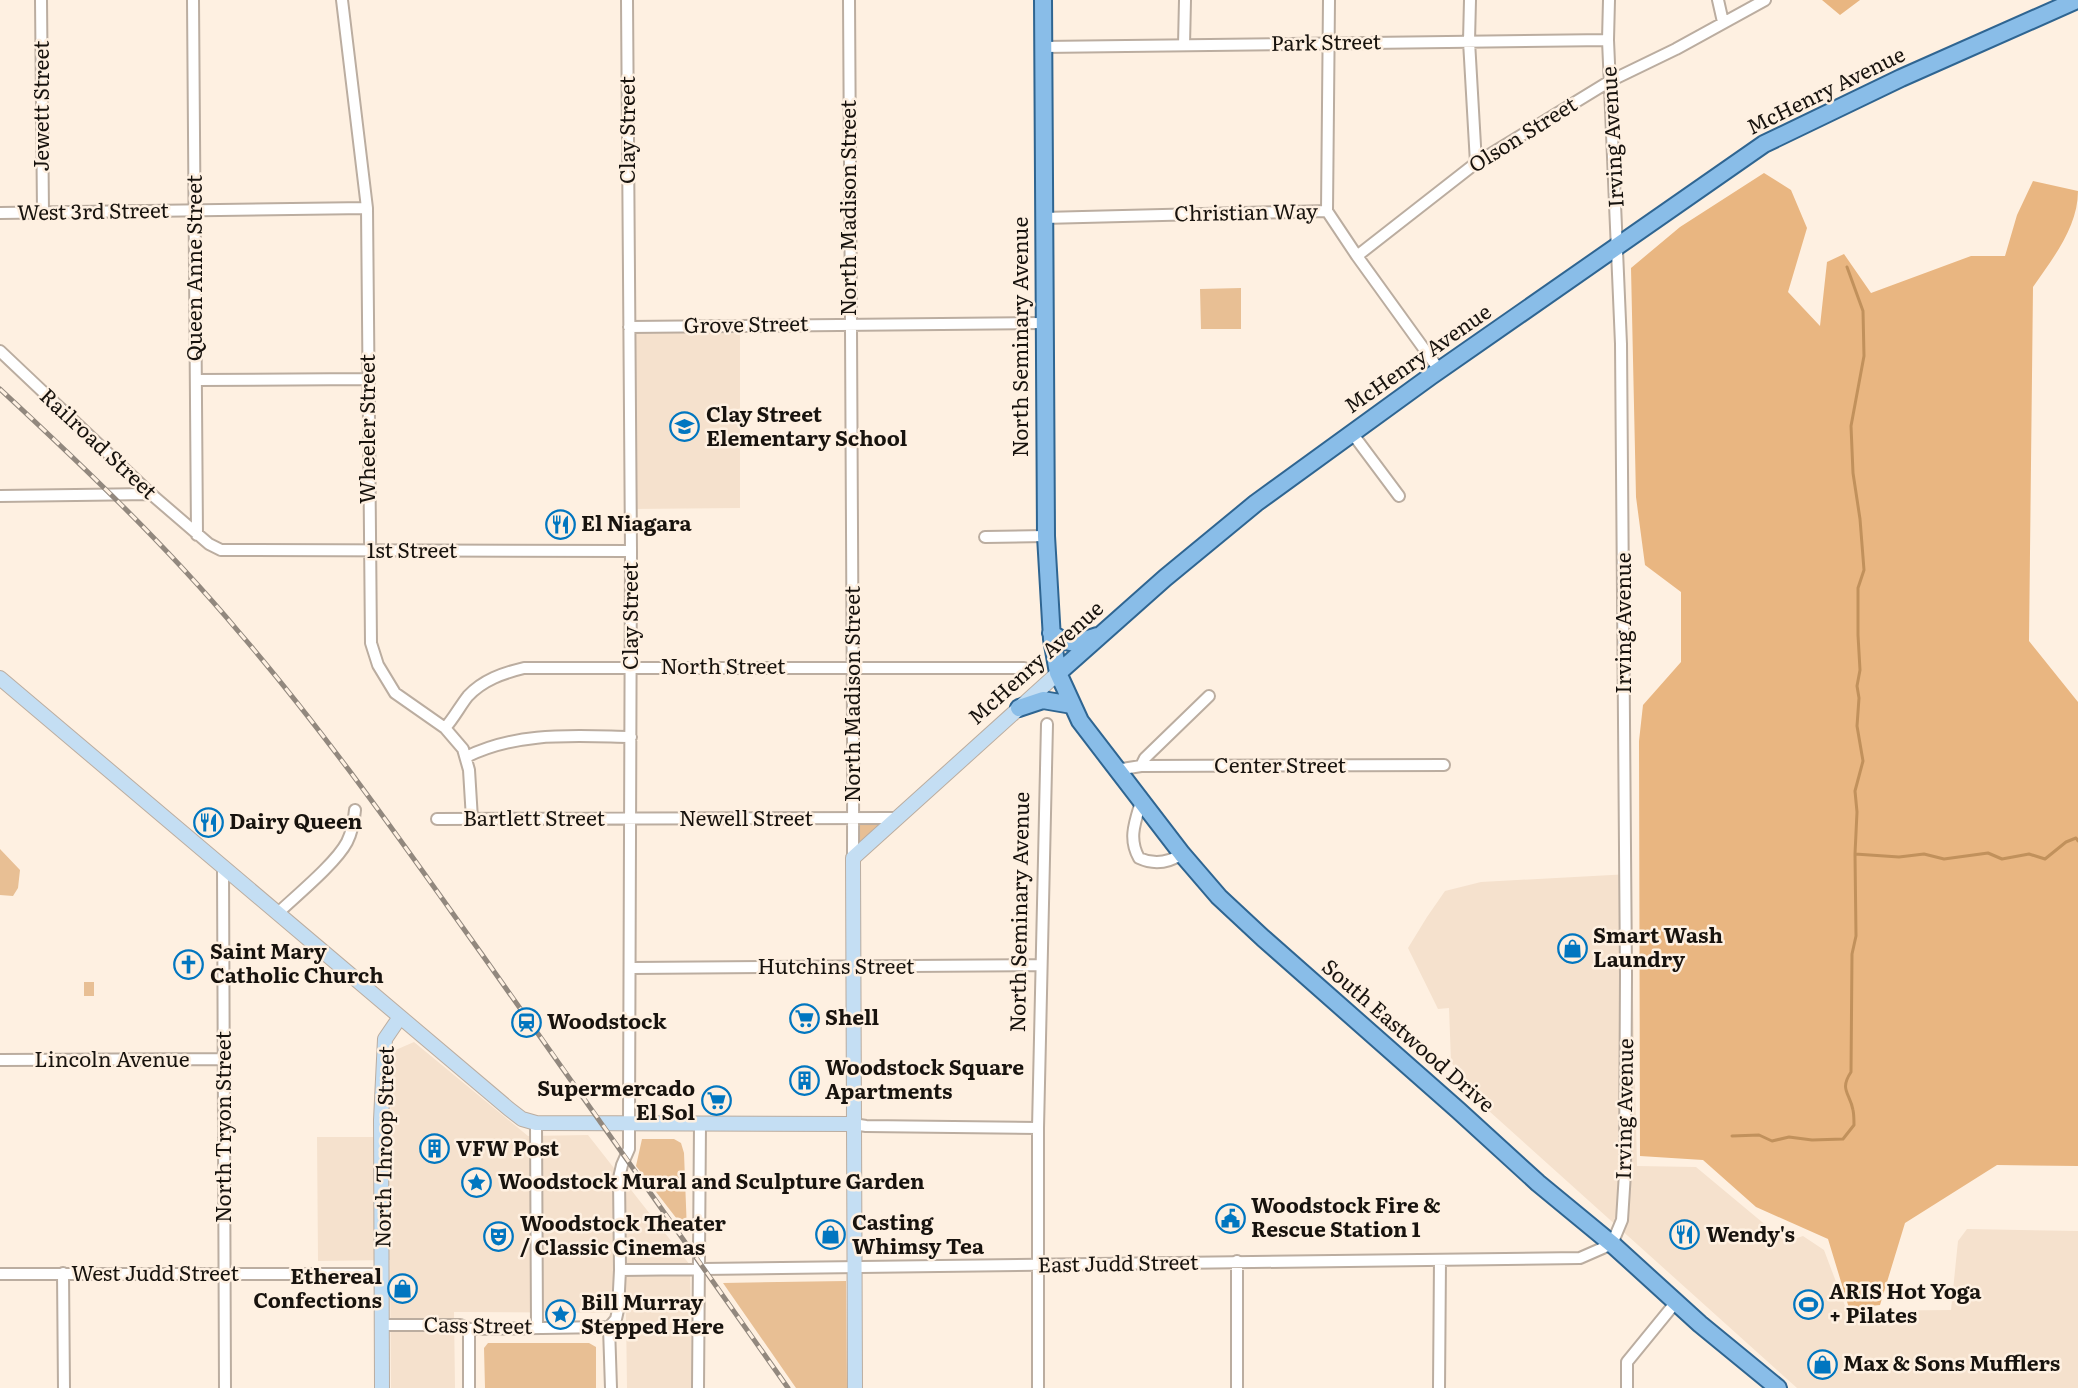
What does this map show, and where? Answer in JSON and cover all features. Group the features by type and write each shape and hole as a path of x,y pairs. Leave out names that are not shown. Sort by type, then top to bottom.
{"main road":[{"name":"North Seminary Avenue","path":"1043,0 1046,536 1051,633 1058,672"},
{"name":"McHenry Avenue","path":"853,858 1058,672 1165,578 1256,503 1618,246 1764,144 1901,78 2077,0"},
{"path":"1051,633 1066,643 1080,642 1101,635"},
{"name":"South Eastwood Drive","path":"1058,672 1080,721 1182,854 1220,897 1538,1183 1778,1388"},
{"path":"0,678 522,1119 536,1123 853,1124"},
{"path":"1019,708 1043,700 1072,705"},
{"name":"North Madison Street","path":"853,858 855,1388"},
{"name":"North Throop Street","path":"382,1388 381,1120 385,1039 400,1017"}],"street":[{"name":"Jewett Street","path":"41,0 43,212"},
{"name":"Queen Anne Street","path":"193,0 197,535"},
{"name":"Wheeler Street","path":"342,0 367,208 371,643 378,665 395,693 445,728 463,749 471,789 472,819"},
{"name":"Clay Street","path":"609,1328 616,1319 618,1310 620,1178 622,1165 629,1149 630,1123 631,551 627,0"},
{"name":"North Madison Street","path":"849,0 853,858"},
{"path":"1184,45 1185,0"},
{"path":"1327,211 1329,0"},
{"path":"1470,0 1469,41 1476,163"},
{"name":"Irving Avenue","path":"1609,0 1608,40 1618,246 1623,474 1625,1104 1622,1220 1612,1244"},
{"path":"1718,0 1723,22"},
{"name":"Olson Street","path":"1357,256 1476,163 1610,81 1676,50 1765,0"},
{"name":"Park Street","path":"1043,46 1608,40"},
{"name":"West 3rd Street","path":"0,213 367,208"},
{"name":"Christian Way","path":"1043,218 1327,211 1440,371"},
{"name":"Grove Street","path":"628,327 1044,323"},
{"name":"Railroad Street","path":"0,351 197,535"},
{"path":"196,380 368,379"},
{"path":"1352,433 1399,496"},
{"path":"0,496 151,494"},
{"name":"1st Street","path":"197,535 208,544 221,550 631,551"},
{"path":"985,537 1046,536"},
{"name":"North Street","path":"445,728 468,696 487,681 507,672 524,668 1024,668"},
{"path":"1141,766 1145,758 1209,696"},
{"name":"North Seminary Avenue","path":"1038,1388 1040,965 1047,724"},
{"path":"466,757 514,740 534,737 631,737"},
{"name":"Center Street","path":"1116,770 1141,766 1444,765"},
{"path":"1141,802 1133,831 1133,842 1139,858 1148,862 1161,862 1172,860 1182,854"},
{"path":"278,913 333,860 347,842 354,822 355,810"},
{"name":"Newell Street","path":"631,819 897,818"},
{"name":"Bartlett Street","path":"437,819 631,819"},
{"name":"North Tryon Street","path":"223,867 225,1388"},
{"name":"Hutchins Street","path":"631,969 1040,965"},
{"name":"Lincoln Avenue","path":"0,1060 224,1059"},
{"path":"536,1123 537,1327"},
{"path":"698,1388 700,1124"},
{"path":"853,1124 1038,1128"},
{"name":"East Judd Street","path":"620,1270 1580,1258 1612,1244"},
{"path":"1439,1388 1440,1260"},
{"path":"1237,1262 1238,1388"},
{"path":"63,1273 64,1388"},
{"name":"West Judd Street","path":"0,1274 382,1274"},
{"path":"1627,1388 1627,1362 1676,1302"},
{"name":"Cass Street","path":"382,1325 460,1325 469,1329 609,1328"},
{"path":"609,1328 611,1388"},
{"path":"469,1329 469,1388"}],"shaded area":[{"path":"1822,0 1860,0 1840,15"},
{"path":"1764,173 1791,190 1807,228 1788,292 1820,326 1827,262 1844,254 1871,293 1971,256 2005,256 2017,215 2033,181 2078,191 2074,217 2069,230 2033,287 2029,641 2078,702 2078,1166 1997,1165 1905,1223 1880,1305 1849,1308 1828,1239 1756,1207 1703,1160 1640,1156 1639,741 1643,705 1681,662 1681,592 1645,565 1636,497 1631,268 1680,227"},
{"path":"1241,288 1241,329 1201,329 1200,289"},
{"name":"Clay Street Elementary School","path":"740,325 740,508 631,509 629,327"},
{"path":"858,821 883,821 860,845"},
{"path":"0,849 20,870 18,888 13,896 0,895"},
{"path":"1630,874 1637,1166 1696,1167 1786,1242 1803,1236 1824,1250 1847,1311 1951,1310 1958,1241 1967,1229 2078,1231 2078,1388 1797,1388 1469,1093 1451,1061 1449,1008 1438,1009 1408,948 1445,891 1481,882"},
{"path":"84,982 94,982 94,996 84,996"},
{"path":"414,1042 528,1136 588,1135 690,1265 692,1388 627,1388 626,1313 454,1312 455,1388 391,1388 390,1260 318,1261 317,1137 390,1137 391,1052"},
{"path":"642,1139 674,1139 681,1143 684,1153 687,1232 636,1166"},
{"path":"846,1281 847,1388 796,1388 723,1283"},
{"path":"488,1343 589,1343 596,1347 596,1388 485,1388 484,1348"}],"waterway":[{"path":"1732,1136 1759,1135 1772,1141 1789,1137 1812,1140 1843,1139 1854,1125 1852,1104 1846,1091 1846,1083 1851,1072 1852,954 1856,936 1857,812 1855,791 1863,761 1857,726 1859,698 1857,686 1860,670 1858,588 1864,570 1853,473 1851,426 1864,356 1863,311 1847,267"},
{"path":"1855,854 1899,857 1924,854 1944,859 1988,853 2002,859 2029,854 2045,859 2066,842 2076,838 2078,841"}],"railway":[{"path":"0,389 93,476 182,567 302,709 422,871 788,1388"}],"place":[{"name":"Clay Street Elementary School","path":"685,427"},
{"name":"El Niagara","path":"560,524"},
{"name":"Dairy Queen","path":"208,822"},
{"name":"Smart Wash Laundry","path":"1572,948"},
{"name":"Saint Mary Catholic Church","path":"189,964"},
{"name":"Shell","path":"804,1018"},
{"name":"Woodstock","path":"526,1022"},
{"name":"Woodstock Square Apartments","path":"804,1080"},
{"name":"Supermercado El Sol","path":"716,1101"},
{"name":"VFW Post","path":"435,1149"},
{"name":"Woodstock Mural and Sculpture Garden","path":"477,1182"},
{"name":"Woodstock Fire & Rescue Station 1","path":"1230,1218"},
{"name":"Casting Whimsy Tea","path":"831,1235"},
{"name":"Wendy's","path":"1685,1235"},
{"name":"Woodstock Theater / Classic Cinemas","path":"499,1236"},
{"name":"Ethereal Confections","path":"403,1289"},
{"name":"ARIS Hot Yoga + Pilates","path":"1808,1304"},
{"name":"Bill Murray Stepped Here","path":"560,1315"},
{"name":"Max & Sons Mufflers","path":"1822,1364"}]}
